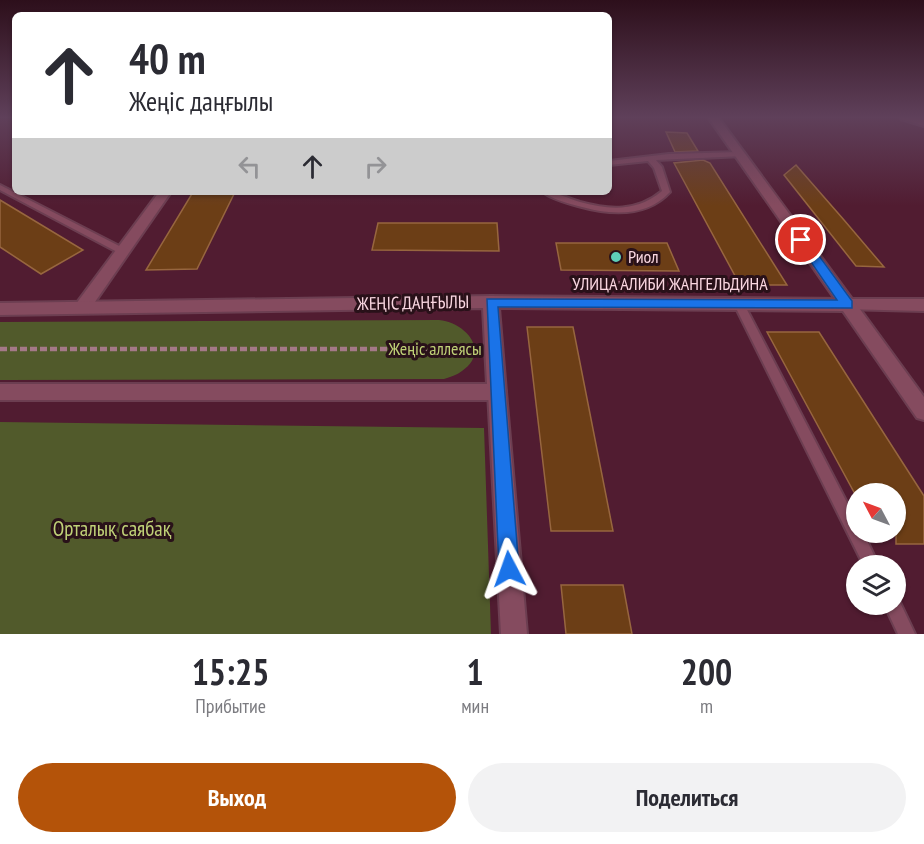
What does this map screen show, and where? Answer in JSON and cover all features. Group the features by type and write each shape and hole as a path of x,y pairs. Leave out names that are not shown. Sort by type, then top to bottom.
{"main road":[{"path":"735,147 924,412"},
{"path":"82,308 163,195"},
{"name":"УЛИЦА АЛИБИ ЖАНГЕЛЬДИНА","path":"491,302 924,305"},
{"name":"ЖЕҢІС ДАҢҒЫЛЫ","path":"0,309 491,302 514,634"},
{"path":"0,392 497,392"}],"lane":[{"path":"612,163 650,158 740,154"},
{"path":"554,195 571,202 607,209 638,209 657,203 666,192 658,167 650,158"},
{"path":"15,195 124,252"},
{"path":"738,304 866,555"},
{"path":"898,615 907,634"}],"path":[{"path":"0,349 495,349"}],"green space":[{"name":"Жеңіс аллеясы","path":"439,320 449,322 466,332 474,347 474,355 470,363 460,372 444,379 0,380 0,322"},
{"name":"Орталық саябақ","path":"0,422 484,428 491,634 0,634"}],"building":[{"path":"673,147 695,147 698,151 675,152"},
{"path":"703,160 710,163 787,285 740,285 674,163"},
{"path":"796,165 884,267 856,266 784,175"},
{"path":"191,195 234,195 197,269 146,270"},
{"path":"0,200 83,250 41,274 0,247"},
{"path":"378,223 497,223 499,251 372,250"},
{"name":"Риол","path":"556,243 667,243 679,271 561,270"},
{"path":"527,327 573,327 613,531 551,531"},
{"path":"767,332 819,332 924,496 924,544 896,544 906,543 906,483 849,483"},
{"path":"561,585 623,585 632,634 566,634"}],"place":[{"name":"Риол","path":"616,257"}],"route":[{"path":"509,569 491,302 848,305 801,240"}]}
